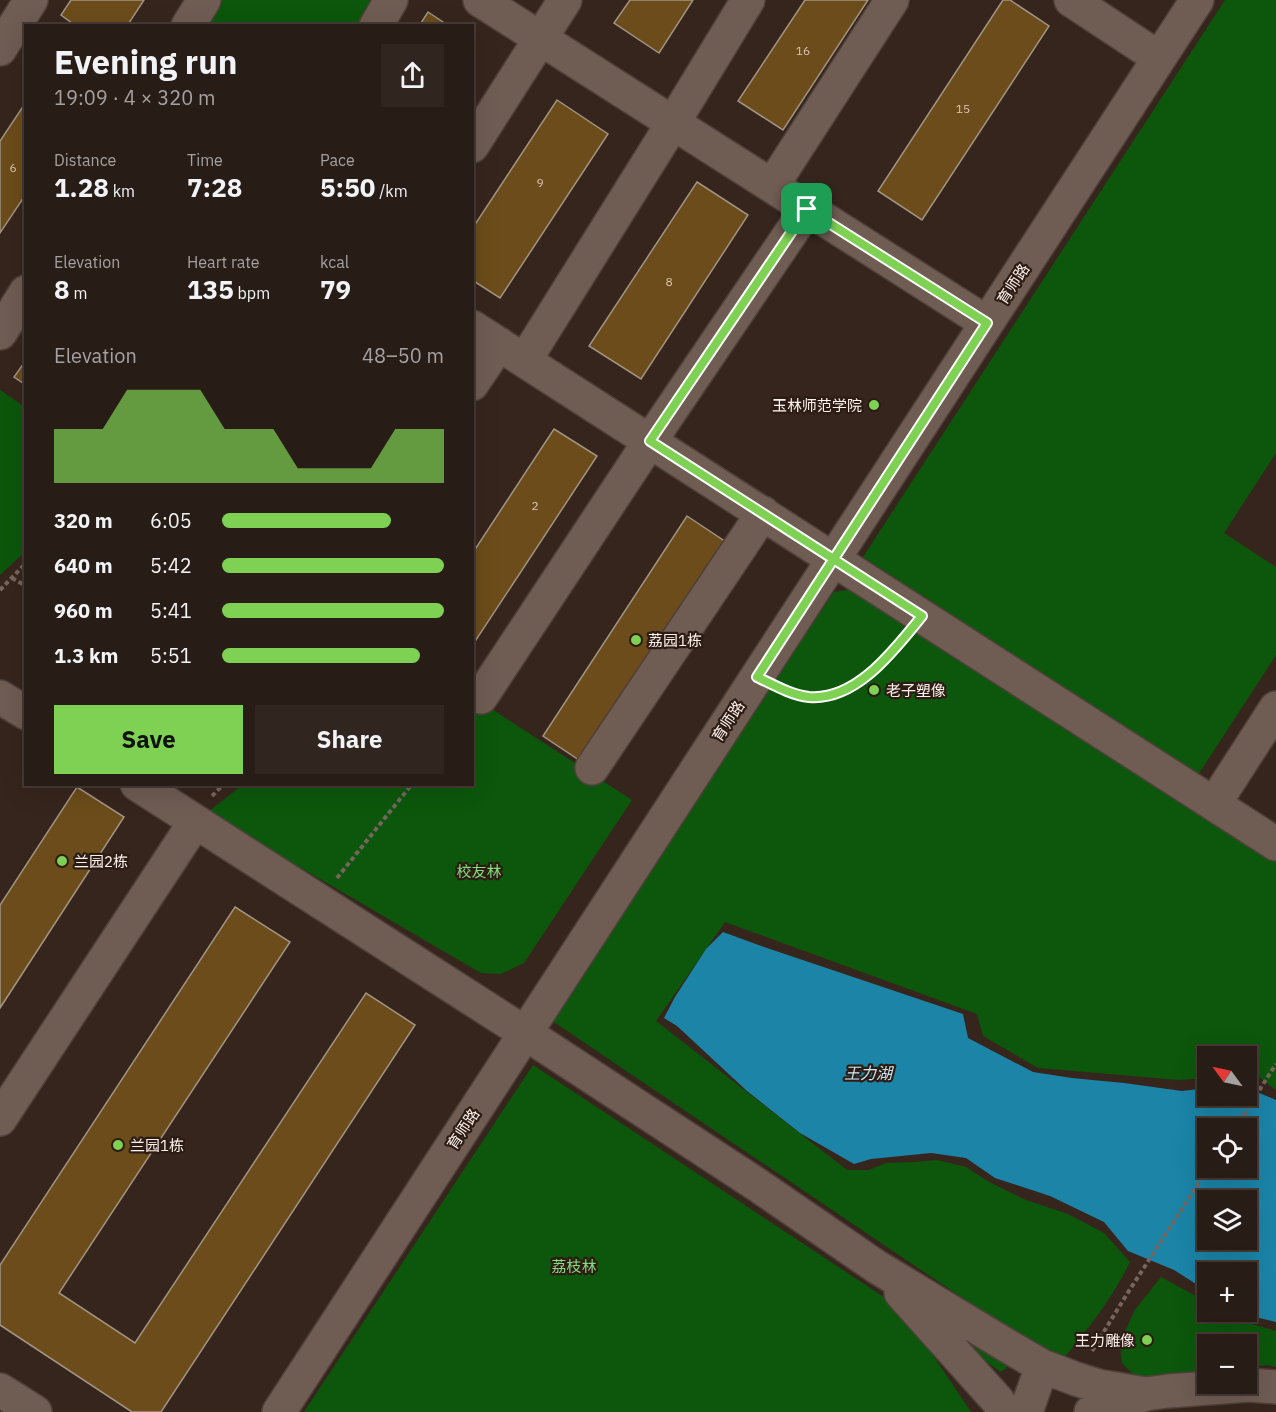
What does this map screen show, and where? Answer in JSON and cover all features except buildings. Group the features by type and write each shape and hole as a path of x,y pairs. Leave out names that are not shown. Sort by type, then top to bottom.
{"lane":[{"path":"9,36 31,0"},
{"path":"189,24 204,0"},
{"path":"376,24 391,0"},
{"path":"480,0 987,323"},
{"path":"474,143 565,0"},
{"path":"474,381 499,344 673,123 748,0"},
{"path":"772,186 892,0"},
{"path":"1071,0 1159,58"},
{"name":"育师路","path":"279,1412 1197,0"},
{"path":"481,697 807,209"},
{"path":"0,333 24,295"},
{"path":"499,344 1276,844"},
{"path":"592,768 763,513"},
{"path":"0,697 24,712"},
{"path":"1214,804 1276,708"},
{"path":"140,786 525,1033 878,1267 1042,1366 1098,1386 1146,1394"},
{"path":"0,1119 195,822"},
{"path":"878,1267 998,1401 1004,1412"},
{"path":"1026,1412 1042,1366"},
{"path":"1091,1412 1146,1394 1168,1391 1250,1385 1276,1387"},
{"path":"0,1390 35,1412"}],"path":[{"path":"0,590 24,565"},
{"path":"12,578 24,585"},
{"path":"757,677 792,693 810,697 828,696 844,691 885,660 922,616"},
{"path":"319,901 410,786"},
{"path":"1241,1118 1276,1064"},
{"path":"1076,1379 1127,1294 1202,1178"}],"green space":[{"path":"222,0 379,0 363,24 207,24"},
{"path":"1225,0 1276,0 1276,453 1224,533 1276,567 1276,655 1198,775 863,557"},
{"path":"0,390 24,406 24,553 0,575"},
{"path":"858,588 1276,860 1276,1090 1257,1077 1257,1046 1197,1046 1197,1079 1179,1080 1038,1068 983,1036 977,1014 725,922 656,1021 847,1170 869,1170 886,1163 937,1160 966,1167 989,1182 1026,1200 1068,1214 1104,1233 1130,1262 1100,1312 1064,1358 1044,1353 548,1018 834,592"},
{"name":"校友林","path":"474,698 632,800 524,963 501,974 481,973 207,813 241,786 474,786"},
{"name":"荔枝林","path":"533,1065 902,1309 971,1412 304,1412"},
{"path":"1161,1277 1197,1297 1197,1322 1244,1322 1276,1331 1276,1367 1268,1365 1257,1367 1257,1334 1197,1334 1197,1376 1173,1382 1135,1376 1122,1363 1120,1344 1134,1311"},
{"path":"921,1310 1010,1363 1000,1372"}],"water":[{"name":"王力湖","path":"723,932 963,1014 968,1038 1033,1072 1182,1091 1197,1089 1197,1106 1257,1106 1257,1092 1276,1100 1276,1322 1257,1317 1257,1262 1197,1262 1197,1285 1174,1270 1128,1251 1104,1222 1050,1196 995,1178 966,1158 931,1153 871,1159 854,1164 800,1133 747,1091 677,1026 664,1018 706,949"}],"place":[{"name":"玉林师范学院","path":"874,405"},
{"name":"荔园1栋","path":"636,640"},
{"name":"老子塑像","path":"874,690"},
{"name":"兰园2栋","path":"62,861"},
{"name":"兰园1栋","path":"118,1145"},
{"name":"王力雕像","path":"1147,1340"}],"route":[{"path":"807,209 650,441 834,559 922,616 885,660 860,681 844,691 828,696 810,697 792,693 757,677 834,559 872,500 949,382 987,323 807,209"}]}
